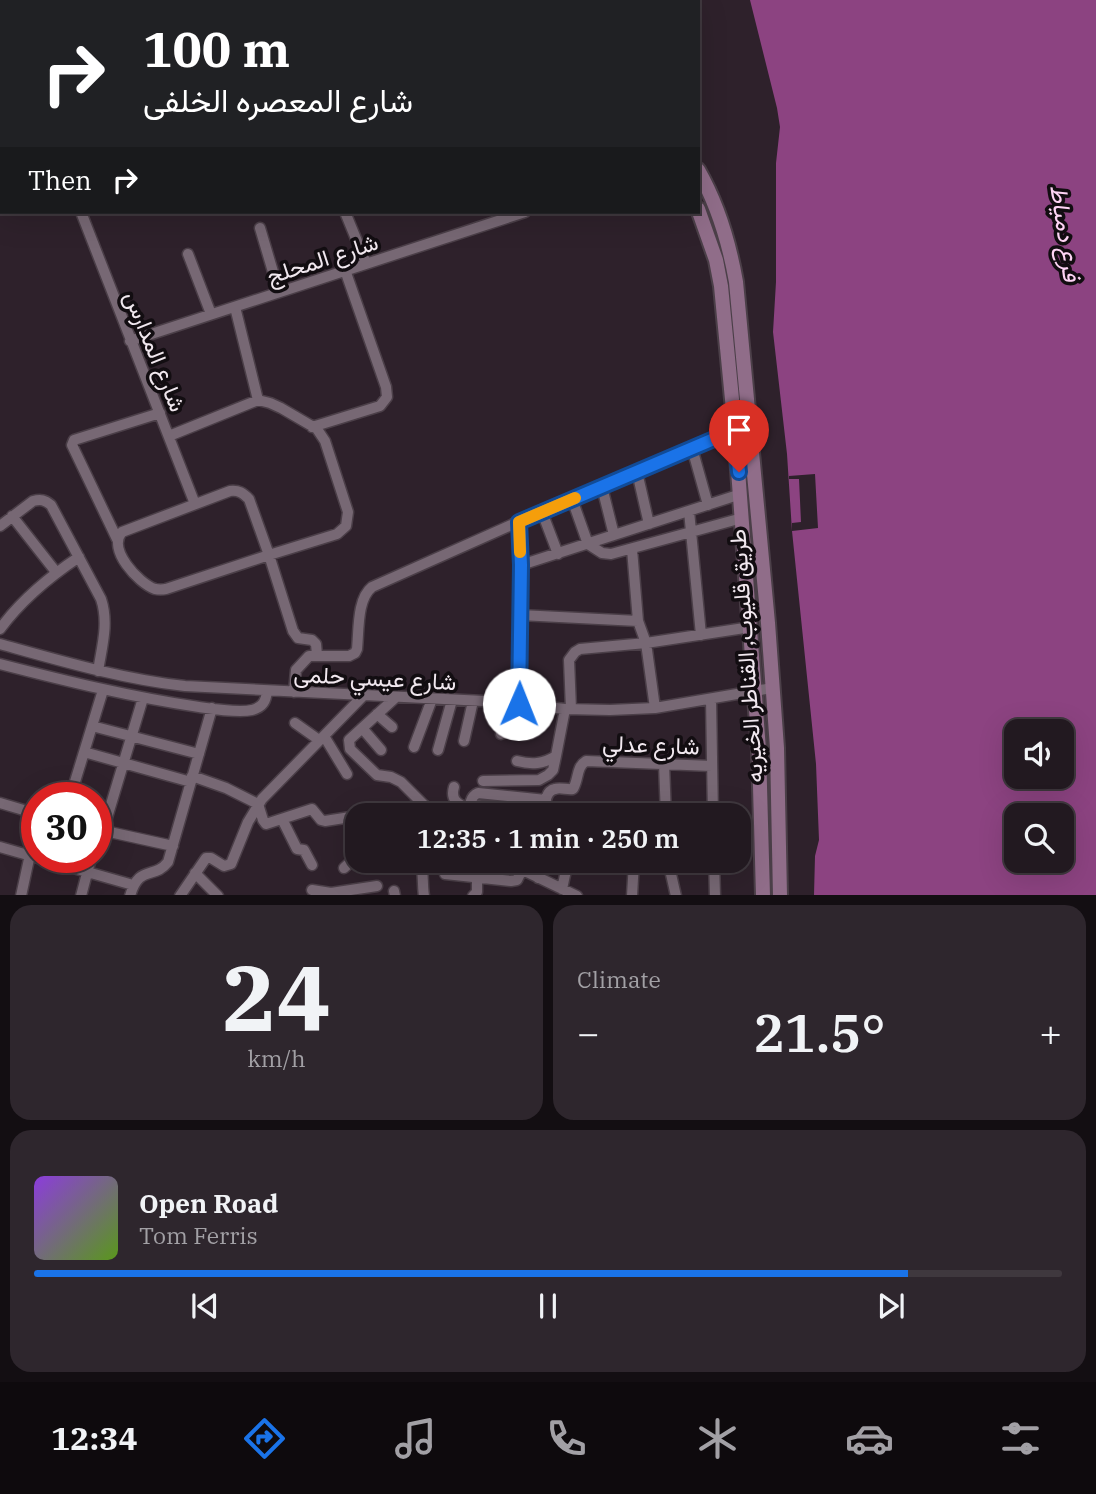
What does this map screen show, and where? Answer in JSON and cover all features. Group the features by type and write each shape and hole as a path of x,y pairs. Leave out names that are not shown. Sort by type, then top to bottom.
{"main road":[{"name":"طريق قليوب, القناطر الخيريه","path":"700,174 725,230 736,282 777,748 780,895"},
{"name":"طريق قليوب, القناطر الخيريه","path":"700,214 716,260 721,286 741,494 755,691 763,895"}],"street":[{"name":"شارع المدارس","path":"82,214 195,504"},
{"path":"346,214 366,263"},
{"name":"شارع المحلج","path":"131,341 517,214"},
{"path":"260,228 279,292"},
{"path":"188,254 211,314"},
{"path":"312,427 380,406 387,397 386,387 345,270"},
{"path":"234,307 258,400"},
{"path":"160,413 74,440 72,444 117,539 125,563 149,586 166,589 337,534 346,526 348,512 325,441 317,429 281,408 258,400 170,436"},
{"path":"294,692 296,670 309,656 349,656 355,653 362,599 372,587 735,430"},
{"path":"692,448 708,505"},
{"path":"637,472 649,524"},
{"path":"602,487 614,535"},
{"path":"117,539 122,532 237,490 249,499 293,631 298,638 312,640 316,644 317,655"},
{"path":"521,565 741,494"},
{"path":"572,499 588,544 611,554 742,518"},
{"path":"0,526 33,501 46,501 51,505 104,607 106,625 98,671"},
{"path":"689,511 701,635"},
{"path":"542,512 558,554"},
{"path":"12,516 56,572"},
{"path":"519,522 519,704"},
{"path":"632,549 638,621 646,643 655,708"},
{"path":"0,629 21,604 56,572 79,557"},
{"path":"520,615 638,621"},
{"path":"489,794 487,781 539,780 553,770 568,709 569,660 575,652 580,649 646,643 751,626"},
{"name":"شارع عيسي حلمى","path":"0,644 98,671 185,687 452,699 568,709 655,708 772,688"},
{"name":"شارع عيسي حلمى","path":"0,664 103,690 212,708 248,711 262,705 267,691"},
{"path":"75,782 103,690"},
{"path":"180,895 204,860 211,858 224,866 231,864 258,804 364,695"},
{"path":"112,793 143,698"},
{"path":"395,698 349,740 350,749 377,775 396,779 422,803"},
{"path":"414,747 432,698"},
{"path":"438,750 452,699"},
{"path":"711,699 713,803"},
{"path":"464,741 474,701"},
{"path":"501,734 504,702"},
{"path":"90,873 132,890 141,876 160,870 168,862 212,708"},
{"path":"377,714 392,727"},
{"path":"295,723 322,738 347,774"},
{"path":"92,726 198,754"},
{"path":"362,728 381,750"},
{"path":"84,752 226,788 258,804 264,823 269,824 312,809 324,821 345,818"},
{"path":"517,761 538,764 556,757"},
{"name":"شارع عدلي","path":"546,800 552,789 573,789 579,768 586,761 712,766"},
{"path":"664,764 666,803"},
{"path":"506,796 507,780"},
{"path":"523,798 526,780"},
{"path":"454,787 457,803"},
{"path":"471,803 476,794 489,794 546,800 546,803"},
{"path":"0,803 21,809"},
{"path":"282,820 297,849 304,850 312,865"},
{"path":"112,835 173,846"},
{"path":"0,847 21,853"},
{"path":"21,895 25,873"},
{"path":"81,895 87,873"},
{"path":"195,873 218,895"},
{"path":"422,873 424,895"},
{"path":"445,874 514,881 521,873"},
{"path":"528,873 577,895"},
{"path":"538,878 539,873"},
{"path":"562,889 565,873"},
{"path":"632,895 633,873"},
{"path":"671,873 676,895"},
{"path":"714,873 715,895"},
{"path":"473,895 477,892 477,877"},
{"path":"312,890 331,893 366,892 377,886"}],"water":[{"name":"فرع دمياط","path":"750,0 1096,0 1096,895 814,895 815,856 819,840 816,764 773,332 776,282 776,163 780,127"}],"pier":[{"path":"815,474 818,528 792,531 792,523 801,522 799,479 789,479 789,476"}],"slow traffic":[{"path":"520,552 519,522 575,498"}],"route":[{"path":"519,704 519,522 735,430 739,472"}]}
